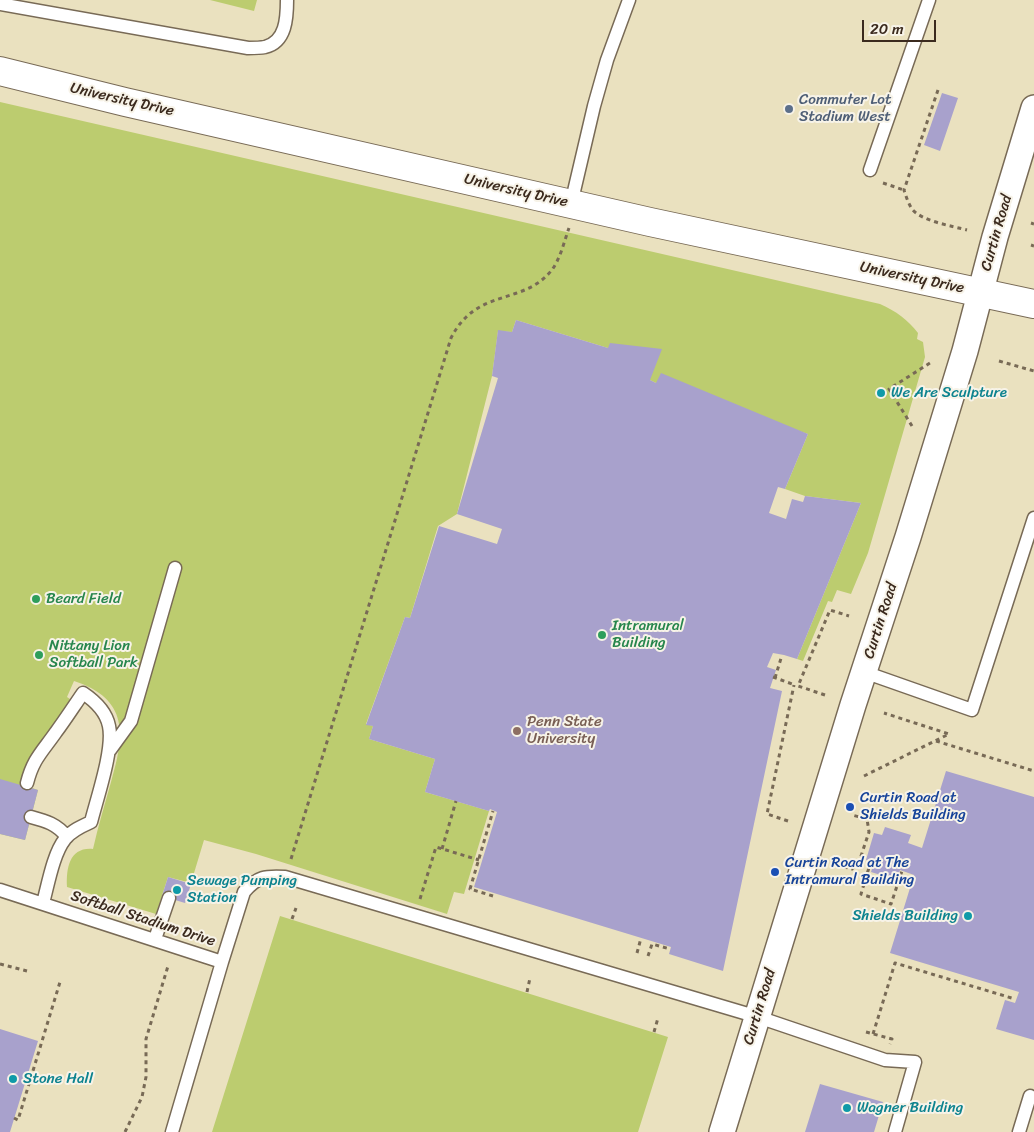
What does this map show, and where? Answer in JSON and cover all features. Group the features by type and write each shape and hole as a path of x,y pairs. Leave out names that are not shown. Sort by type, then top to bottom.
{"main road":[{"name":"University Drive","path":"14,78 144,106 570,216 1034,304"}],"street":[{"name":"Curtin Road","path":"722,1132 965,351 995,237 1034,108"}],"lane":[{"path":"0,4 248,48 265,47 275,43 283,32 287,18 288,0"},
{"path":"570,216 594,106 607,60 629,0"},
{"path":"870,170 929,0"},
{"path":"864,672 972,710 1034,518"},
{"path":"108,752 131,721 176,568"},
{"path":"27,783 31,767 38,755 56,733 83,693 94,701 104,713 109,725 108,752 91,822 75,830 58,852 44,903"},
{"path":"31,817 52,823 68,837"},
{"path":"222,962 244,892 261,877 285,877 758,1017 885,1060 916,1062 895,1132"},
{"name":"Softball Stadium Drive","path":"0,890 222,962 172,1132"},
{"path":"155,939 169,898"},
{"path":"1019,1132 1030,1096"}],"path":[{"path":"938,90 904,190 912,210 935,221 967,230"},
{"path":"881,182 904,190"},
{"path":"285,877 451,338 464,316 488,302 531,287 551,271 556,262 570,216"},
{"path":"999,361 1034,371"},
{"path":"912,426 888,389 930,362"},
{"path":"798,686 830,610 849,616"},
{"path":"782,654 774,678 826,695"},
{"path":"788,821 767,814 794,685"},
{"path":"864,776 949,734 884,713"},
{"path":"936,741 1034,772"},
{"path":"442,849 456,801"},
{"path":"493,810 470,889 479,890 493,896"},
{"path":"836,865 852,869 860,859 865,845 869,832 867,819 852,815"},
{"path":"865,845 870,846"},
{"path":"415,915 436,847 479,860"},
{"path":"871,862 861,894 892,904 902,871"},
{"path":"292,920 296,908"},
{"path":"637,953 641,938"},
{"path":"648,956 652,943 670,950"},
{"path":"873,1034 895,963 1015,999"},
{"path":"0,964 27,971"},
{"path":"125,1132 142,1098 146,1077 146,1039 168,966"},
{"path":"527,992 530,978"},
{"path":"14,1118 18,1120 60,982"},
{"path":"654,1032 658,1018"}],"green space":[{"path":"210,0 257,0 254,11"},
{"path":"0,102 880,304 891,310 906,320 918,333 917,339 923,342 925,357 868,553 851,594 837,590 832,602 828,601 803,661 797,659 861,503 805,496 785,489 808,434 656,383 608,348 516,320 512,332 498,331 492,376 457,514 438,526 410,618 405,617 366,724 373,726 369,739 435,759 425,792 489,811 464,894 454,892 447,914 256,854 204,840 191,883 168,877 156,914 67,887 67,872 74,855 85,849 93,849 116,765 120,734 114,708 105,698 92,689 74,681 67,697 70,699 23,785 38,790 25,840 0,834"},
{"path":"280,916 668,1037 638,1132 212,1132"}],"building":[{"path":"942,93 958,98 940,151 924,145"},
{"name":"Intramural Building","path":"516,320 608,348 610,343 662,349 650,380 656,383 661,373 808,434 785,489 778,487 769,513 786,519 792,499 803,502 805,496 861,503 797,659 773,653 767,667 776,670 770,688 782,691 723,971 669,954 671,947 474,887 497,812 425,792 435,759 369,739 373,726 366,725 405,617 410,618 439,526 497,544 502,529 457,514 498,378 492,376 498,330 512,332"},
{"name":"Shields Building","path":"946,771 1034,797 1034,1040 996,1029 1005,1000 1015,1003 1019,992 890,953 914,875 900,870 897,880 871,872 874,863 866,860 874,833 882,835 885,827 911,835 908,843 922,848"},
{"path":"0,779 38,790 25,840 0,834"},
{"name":"Sewage Pumping Station","path":"168,877 191,884 185,903 162,896"},
{"name":"Stone Hall","path":"0,1029 38,1041 10,1132 0,1132"},
{"name":"Wagner Building","path":"820,1084 883,1102 874,1132 805,1132"}],"place":[{"name":"Commuter Lot Stadium West","path":"789,109"},
{"name":"We Are Sculpture","path":"881,393"},
{"name":"Beard Field","path":"36,599"},
{"name":"Intramural Building","path":"602,635"},
{"name":"Nittany Lion Softball Park","path":"39,655"},
{"name":"Penn State University","path":"517,731"},
{"name":"Curtin Road at Shields Building","path":"850,807"},
{"name":"Curtin Road at The Intramural Building","path":"775,872"},
{"name":"Sewage Pumping Station","path":"177,890"},
{"name":"Shields Building","path":"968,916"},
{"name":"Stone Hall","path":"13,1079"},
{"name":"Wagner Building","path":"847,1108"}]}
